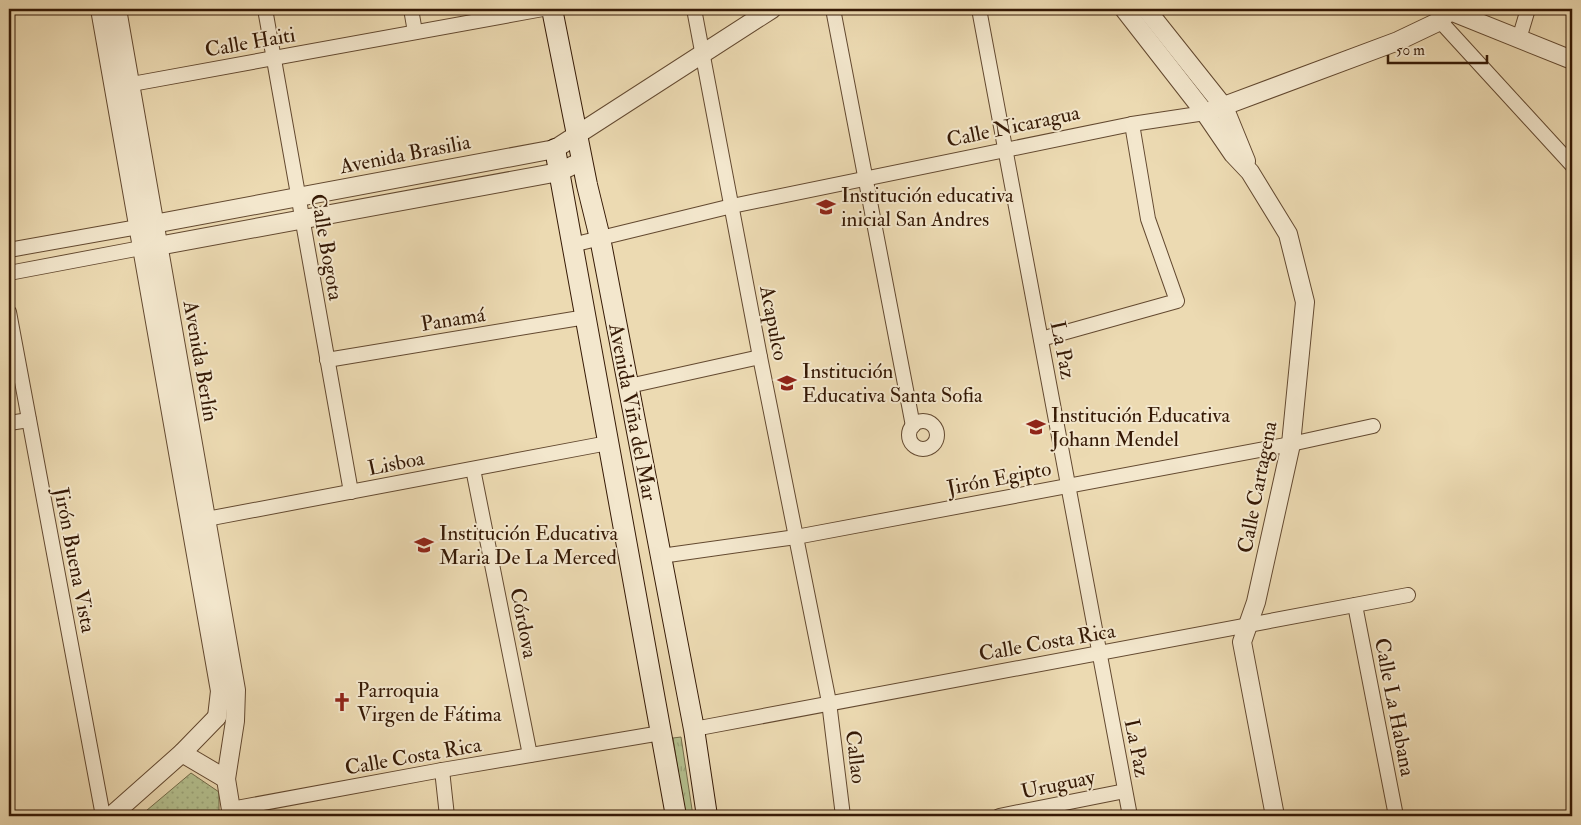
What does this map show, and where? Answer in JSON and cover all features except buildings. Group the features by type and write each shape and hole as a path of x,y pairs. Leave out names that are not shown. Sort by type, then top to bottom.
{"main road":[{"name":"Avenida Viña del Mar","path":"552,9 629,386 694,729 707,816"},
{"name":"Avenida Viña del Mar","path":"555,149 676,816"}],"street":[{"name":"Avenida Berlín","path":"100,9 121,86 198,521 220,690 217,717"},
{"name":"Avenida Berlín","path":"117,9 121,86"},
{"name":"Calle Bogota","path":"265,9 350,492"},
{"path":"411,9 415,32"},
{"name":"Calle Haiti","path":"121,86 543,9"},
{"name":"Acapulco","path":"694,9 760,357 829,702"},
{"name":"Avenida Brasilia","path":"9,250 555,149 772,9"},
{"path":"833,9 913,426"},
{"name":"La Paz","path":"979,9 1130,816"},
{"name":"Calle Cartagena","path":"1146,9 1224,107 1250,172 1288,234 1305,302 1291,444 1256,602 1246,626 1242,642 1275,816"},
{"path":"1519,39 1528,9"},
{"name":"Calle Cartagena","path":"1129,11 1233,154 1250,172"},
{"path":"1445,14 1519,39 1572,60"},
{"path":"1445,14 1572,165"},
{"name":"Calle Nicaragua","path":"572,245 732,206 867,180 1132,124 1205,113 1398,40 1445,14"},
{"path":"1041,340 1177,301 1148,219 1132,124"},
{"path":"9,273 559,172 582,161"},
{"name":"Jirón Buena Vista","path":"9,312 103,816"},
{"name":"Panamá","path":"327,360 586,317"},
{"path":"629,386 760,357"},
{"path":"9,423 29,420"},
{"name":"Jirón Egipto","path":"661,556 796,537 1291,444 1373,426"},
{"name":"Lisboa","path":"198,521 608,443"},
{"name":"Córdova","path":"473,469 530,755"},
{"name":"Avenida Berlín","path":"198,521 236,690 235,720 226,778 231,813"},
{"name":"Calle Costa Rica","path":"694,729 829,702 1408,595"},
{"name":"Calle La Habana","path":"1355,605 1396,816"},
{"name":"Callao","path":"829,702 843,816"},
{"path":"111,816 182,753 217,717 235,720"},
{"name":"Calle Costa Rica","path":"231,813 442,770 661,733"},
{"path":"182,753 226,778"},
{"path":"442,770 447,816"},
{"name":"Uruguay","path":"999,816 1125,791"}],"green space":[{"path":"681,737 693,816 685,816 673,738"},
{"path":"191,773 219,792 219,816 140,816"}],"place":[{"name":"Institución educativa inicial San Andres","path":"826,207"},
{"name":"Institución Educativa Santa Sofia","path":"787,383"},
{"name":"Institución Educativa Johann Mendel","path":"1036,427"},
{"name":"Institución Educativa Maria De La Merced","path":"424,545"},
{"name":"Parroquia Virgen de Fátima","path":"342,702"}]}
